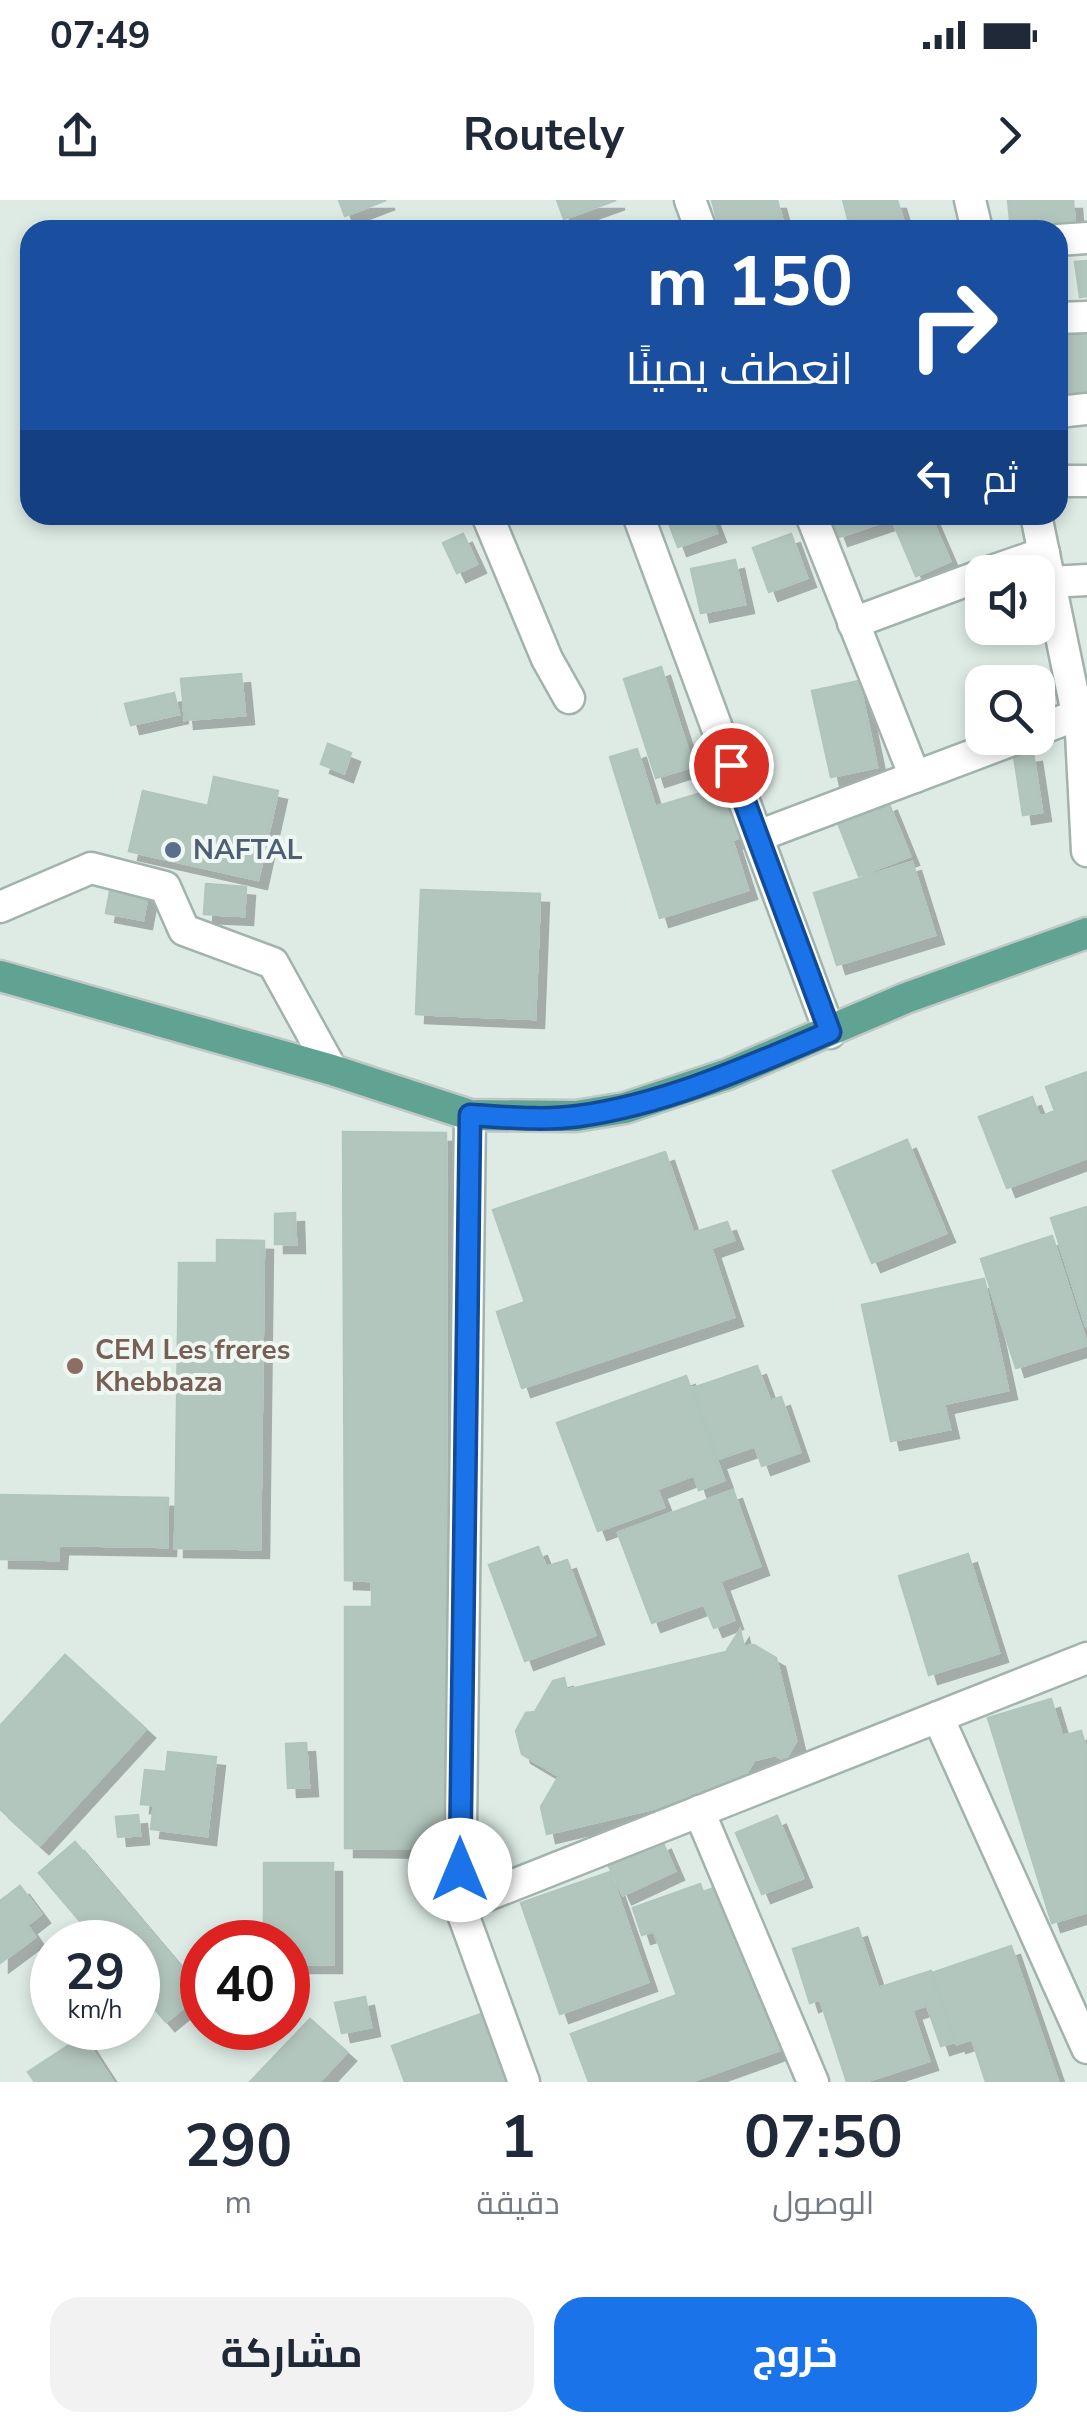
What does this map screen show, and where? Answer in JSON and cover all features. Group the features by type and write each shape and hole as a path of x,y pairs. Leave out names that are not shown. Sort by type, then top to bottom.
{"main road":[{"path":"0,976 332,1070 470,1115 576,1116 625,1108 728,1074 906,998 1087,933"}],"street":[{"path":"491,525 547,659 569,698"},
{"path":"642,525 830,1032"},
{"path":"815,525 914,777"},
{"path":"1038,525 1044,555"},
{"path":"1055,570 1087,580"},
{"path":"853,623 965,582"},
{"path":"1055,606 1077,715 1087,851"},
{"path":"1055,723 1077,715"},
{"path":"758,836 973,755"},
{"path":"0,907 90,868 165,887 184,930 273,963 332,1070"},
{"path":"470,1115 460,1906 524,2082"},
{"path":"460,1906 1087,1658"},
{"path":"938,1716 1087,2048"},
{"path":"699,1811 813,2082"}],"building":[{"path":"339,200 386,200 345,216"},
{"path":"557,200 616,200 564,219"},
{"path":"712,200 777,200 782,220 717,220"},
{"path":"843,200 897,200 903,220 848,220"},
{"path":"1008,200 1073,200 1075,228 1068,228 1068,220 1010,220"},
{"path":"1087,261 1087,296 1080,297 1075,262"},
{"path":"1087,320 1087,402 1068,403 1068,321"},
{"path":"670,525 714,525 717,533 678,547"},
{"path":"835,525 874,525 839,537"},
{"path":"894,525 934,525 950,561 916,576"},
{"path":"463,534 477,564 457,573 443,543"},
{"path":"791,534 807,578 769,592 753,548"},
{"path":"735,560 745,604 701,613 691,569"},
{"path":"661,667 693,766 656,778 624,679"},
{"path":"241,674 245,715 185,720 181,679"},
{"path":"859,681 877,767 831,777 812,691"},
{"path":"174,693 179,714 131,725 125,704"},
{"path":"328,744 351,753 344,773 321,764"},
{"path":"637,749 655,807 731,784 747,835 732,840 748,890 660,918 610,757"},
{"path":"1033,755 1042,812 1023,815 1014,756"},
{"path":"214,777 278,791 258,880 129,851 143,791 208,806"},
{"path":"888,802 910,856 859,876 838,823"},
{"path":"912,862 935,935 837,965 814,893"},
{"path":"112,881 149,888 143,920 106,913"},
{"path":"206,884 246,887 244,916 204,914"},
{"path":"421,890 540,894 535,1019 416,1014"},
{"path":"1087,1072 1087,1158 1007,1188 979,1117 1032,1097 1040,1117 1055,1111 1046,1087"},
{"path":"343,1132 446,1133 446,1849 345,1848 345,1607 372,1607 372,1581 345,1580"},
{"path":"907,1140 946,1233 872,1263 833,1171"},
{"path":"665,1152 693,1233 727,1222 734,1240 711,1248 734,1317 522,1388 497,1312 525,1302 493,1210"},
{"path":"1087,1207 1087,1326 1086,1326 1051,1218"},
{"path":"295,1213 296,1244 275,1244 275,1214"},
{"path":"1052,1236 1087,1345 1016,1368 981,1259"},
{"path":"217,1240 264,1241 260,1549 175,1548 179,1263 217,1263"},
{"path":"984,1279 1008,1390 944,1404 950,1429 891,1441 862,1305"},
{"path":"757,1366 770,1401 781,1397 800,1452 762,1466 755,1446 718,1459 693,1388"},
{"path":"686,1376 724,1480 699,1490 694,1475 657,1489 664,1507 598,1531 557,1423"},
{"path":"733,1490 760,1566 720,1581 734,1620 714,1628 704,1604 652,1623 618,1533"},
{"path":"0,1495 168,1498 167,1547 59,1545 58,1560 0,1559"},
{"path":"538,1547 546,1567 567,1560 595,1635 525,1661 489,1565"},
{"path":"968,1554 999,1653 929,1675 899,1576"},
{"path":"740,1630 744,1647 754,1645 776,1658 796,1741 785,1760 775,1755 754,1760 734,1794 698,1798 547,1834 541,1807 559,1776 522,1754 516,1731 526,1713 535,1712 553,1681 564,1678 567,1690 726,1652"},
{"path":"65,1655 146,1729 40,1845 0,1809 0,1726"},
{"path":"1051,1699 1062,1736 1081,1731 1087,1751 1087,1912 1052,1923 988,1718"},
{"path":"306,1743 309,1787 288,1788 286,1744"},
{"path":"168,1752 216,1757 207,1836 151,1829 154,1805 141,1804 145,1770 166,1772"},
{"path":"138,1815 140,1835 118,1837 116,1817"},
{"path":"777,1816 803,1878 762,1894 736,1833"},
{"path":"662,1841 675,1871 623,1895 609,1866"},
{"path":"75,1842 141,1920 79,1920 39,1873"},
{"path":"264,1863 333,1863 333,1964 310,1964 310,1920 264,1920"},
{"path":"610,1872 648,1982 560,2014 521,1903"},
{"path":"700,1884 703,1892 725,1884 785,2048 690,2082 589,2082 571,2034 677,1995 654,1931 642,1935 633,1908"},
{"path":"20,1886 41,1914 27,1925 30,1941 0,1963 0,1901"},
{"path":"858,1928 878,1988 931,1971 954,2042 941,2046 927,2005 912,2010 929,2061 864,2082 847,2082 820,1999 810,2003 793,1949"},
{"path":"160,1942 180,1966 180,2010 166,2022 160,2015"},
{"path":"1011,1946 1058,2082 986,2082 972,2039 957,2044 932,1973"},
{"path":"365,1997 371,2027 342,2033 335,2003"},
{"path":"489,2011 515,2082 405,2082 392,2046"},
{"path":"310,2019 347,2052 319,2082 250,2082 280,2050 310,2050"},
{"path":"62,2050 92,2050 113,2082 35,2082 28,2072"}],"place":[{"name":"NAFTAL","path":"173,850"},
{"name":"CEM Les freres Khebbaza","path":"75,1366"}],"route":[{"path":"460,1870 470,1115 576,1116 625,1108 728,1074 830,1032 731,765"}]}
